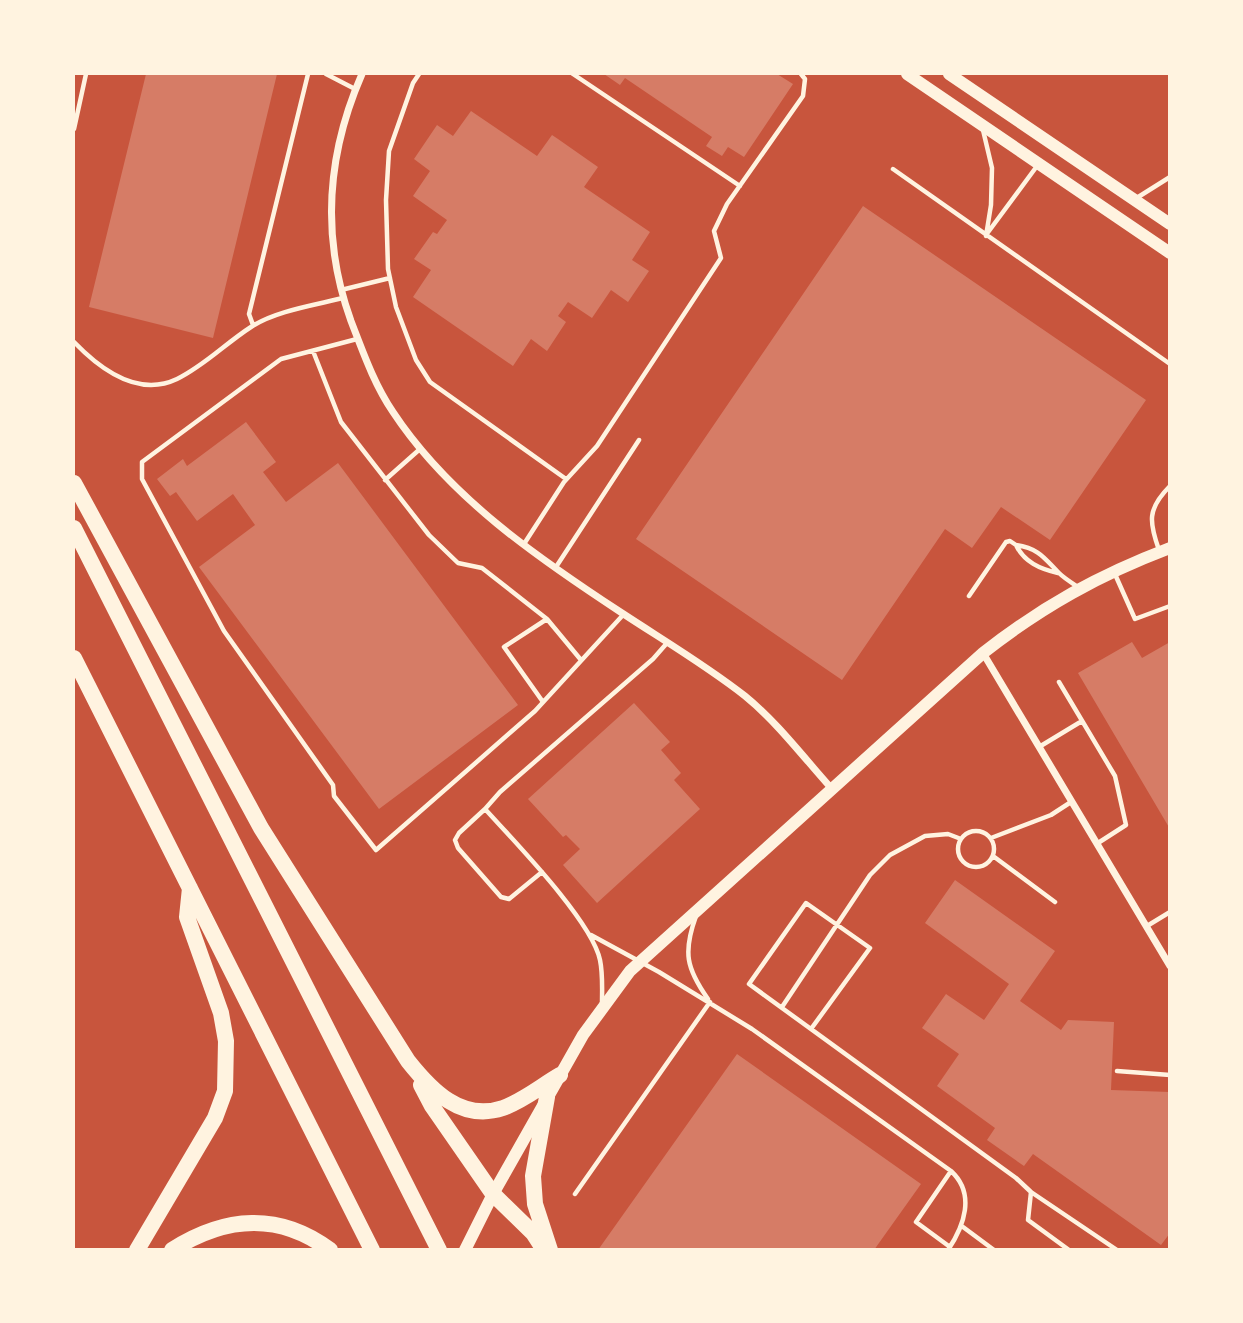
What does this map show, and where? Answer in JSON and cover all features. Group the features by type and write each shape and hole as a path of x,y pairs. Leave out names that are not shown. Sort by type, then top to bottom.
{"highway":[{"path":"74,483 267,838 408,1061 432,1106 493,1195 533,1233 544,1250"},
{"path":"74,528 439,1250"},
{"path":"74,658 372,1250"},
{"path":"137,1250 215,1118 225,1091 226,1041 221,1013 187,917 190,888"},
{"path":"408,1061 426,1084 441,1097 469,1110 500,1109 560,1075"},
{"path":"547,1097 533,1176 535,1204 551,1250"},
{"path":"173,1250 195,1235 213,1228 253,1222 296,1229 331,1250"}],"main road":[{"path":"907,74 1170,253"},
{"path":"949,74 1170,224"},
{"path":"465,1250 560,1075 602,1008 639,963 984,653 1020,625 1078,588 1165,549"}],"street":[{"path":"362,74 336,155 330,211 342,294 368,366 393,412 421,449 474,504 524,544 746,697 831,789"},
{"path":"984,653 1170,966"}],"lane":[{"path":"74,129 86,74"},
{"path":"253,326 249,314 308,74"},
{"path":"326,74 355,89"},
{"path":"419,74 413,83 389,150 386,200 390,278 396,307 416,360 430,382 566,479"},
{"path":"573,74 740,186"},
{"path":"524,544 566,479 597,446 721,258 714,231 727,204 803,96 805,79 801,74"},
{"path":"982,125 992,169 991,205 986,236"},
{"path":"986,236 1039,164"},
{"path":"893,169 1170,365"},
{"path":"1134,200 1170,177"},
{"path":"74,342 107,372 128,381 159,384 175,380 253,326 269,318 390,278"},
{"path":"358,339 281,359 142,462 142,479 224,631 333,785 334,796 376,850 543,702 624,614"},
{"path":"313,351 341,422 429,535 458,563 482,568 547,619 581,660"},
{"path":"556,566 639,440"},
{"path":"385,481 421,449"},
{"path":"1165,549 1152,530 1151,515 1170,486"},
{"path":"969,596 1006,542 1028,547 1049,560 1058,573"},
{"path":"1016,545 1021,555 1058,573 1078,588"},
{"path":"1114,571 1135,619 1170,607"},
{"path":"543,702 504,647 547,619"},
{"path":"541,872 518,894 509,899 501,897 458,848 455,840 500,792 653,659 667,642"},
{"path":"1059,682 1115,776 1126,825 1097,844"},
{"path":"1039,747 1082,721"},
{"path":"991,838 1051,815 1072,802"},
{"path":"485,809 541,872 591,935 600,958 602,1008"},
{"path":"970,831 982,831 991,838 995,850 993,856 980,867 968,865 960,856 958,845 970,831"},
{"path":"782,1007 870,875 890,855 925,836 948,834 961,839"},
{"path":"993,856 1055,902"},
{"path":"811,1029 870,948 806,903 749,984 1016,1178 1031,1192 1117,1250"},
{"path":"699,909 689,936 688,957 696,982 710,1002"},
{"path":"1146,926 1170,912"},
{"path":"591,935 710,1002 752,1029 951,1171 960,1179 966,1195 962,1227 949,1248 916,1222 951,1171"},
{"path":"575,1194 710,1002"},
{"path":"1117,1071 1170,1075"},
{"path":"1031,1192 1028,1220 1069,1250"},
{"path":"962,1227 994,1250"}],"building":[{"path":"146,74 277,74 213,338 89,307"},
{"path":"604,74 777,74 793,84 744,157 728,147 722,156 706,146 712,137 625,78 620,85"},
{"path":"471,111 537,156 552,135 558,139 598,167 584,187 650,232 632,260 649,271 628,302 611,290 592,318 568,302 558,316 566,322 547,351 531,339 513,366 413,297 431,270 414,259 433,232 437,234 447,220 413,196 430,171 414,159 437,125 453,136"},
{"path":"863,206 1146,400 1050,540 1001,507 972,548 945,529 842,680 636,539"},
{"path":"246,422 276,462 263,472 286,502 338,463 518,705 379,809 199,567 255,525 233,494 197,521 176,492 170,496 157,479 183,459 187,466"},
{"path":"1132,642 1142,658 1170,642 1170,829 1078,673"},
{"path":"634,703 670,742 661,750 681,773 674,780 700,809 597,903 563,865 580,849 566,835 563,837 528,799"},
{"path":"955,880 1055,951 1020,1001 1061,1030 1068,1020 1114,1022 1111,1090 1170,1092 1170,1233 1161,1245 1033,1154 1024,1166 987,1140 995,1128 937,1086 959,1054 922,1028 946,994 984,1020 1009,984 925,923"},
{"path":"737,1054 921,1184 874,1250 598,1250"}]}
